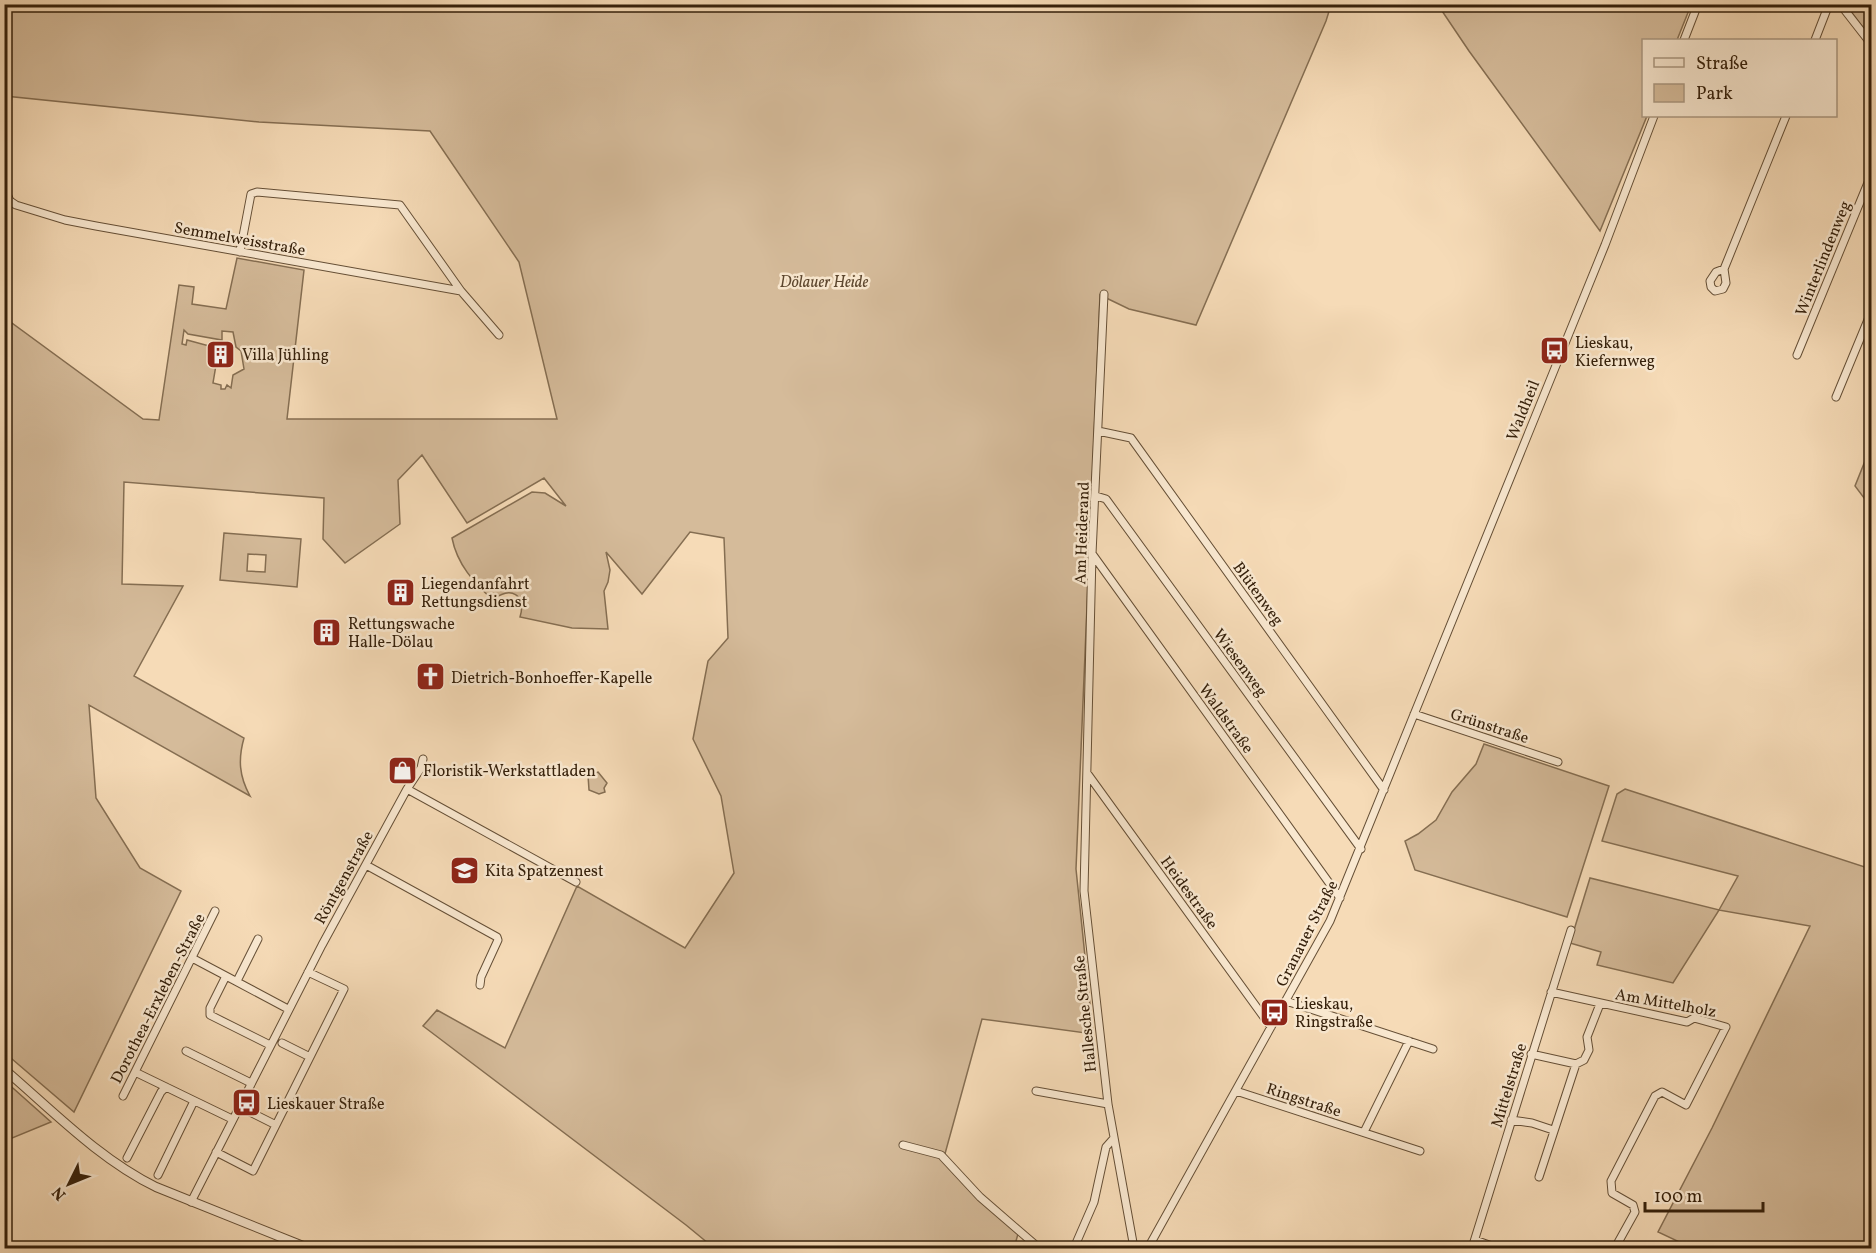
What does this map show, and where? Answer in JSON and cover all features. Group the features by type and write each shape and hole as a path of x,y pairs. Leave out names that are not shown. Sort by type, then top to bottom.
{"street":[{"path":"1684,39 1698,4"},
{"path":"1815,39 1829,4"},
{"path":"1840,4 1872,45"},
{"name":"Waldheil","path":"1414,714 1605,245 1654,117"},
{"path":"1724,268 1786,117"},
{"name":"Semmelweisstraße","path":"4,151 7,194 10,201 16,205 65,220 96,226 461,291"},
{"name":"Winterlindenweg","path":"1797,355 1872,172"},
{"path":"240,252 247,208 251,194 256,192 400,205 461,291 499,335"},
{"name":"Am Heiderand","path":"1087,773 1092,554 1104,294"},
{"path":"1836,396 1872,310"},
{"name":"Blütenweg","path":"1098,432 1131,438 1384,790"},
{"name":"Wiesenweg","path":"1096,496 1106,499 1361,849"},
{"name":"Waldstraße","path":"1092,554 1340,898"},
{"name":"Grünstraße","path":"1414,714 1558,762"},
{"name":"Granauer Straße","path":"1148,1248 1330,921 1414,714"},
{"name":"Röntgenstraße","path":"191,1202 288,1009 407,789 421,768 423,759"},
{"name":"Heidestraße","path":"1087,773 1271,1027"},
{"name":"Hallesche Straße","path":"1087,773 1084,891 1108,1104 1134,1248"},
{"path":"407,789 576,882"},
{"path":"366,865 497,937 498,940 481,977 480,985"},
{"name":"Dorothea-Erxleben-Straße","path":"123,1096 215,911"},
{"name":"Mittelstraße","path":"1472,1248 1571,930"},
{"path":"237,981 258,939"},
{"path":"192,958 288,1009"},
{"path":"216,1152 253,1171 344,989 308,972"},
{"path":"225,976 210,1008 210,1015 270,1045"},
{"name":"Am Mittelholz","path":"1551,992 1687,1022 1694,1018 1726,1027 1686,1105 1662,1092 1655,1096 1611,1181 1612,1193 1633,1205 1635,1212 1615,1248"},
{"path":"1286,1001 1433,1048"},
{"path":"1531,1054 1576,1064 1584,1060 1589,1050 1587,1037 1600,1004"},
{"path":"1364,1132 1409,1041"},
{"path":"282,1043 309,1057"},
{"path":"186,1051 251,1083"},
{"path":"1539,1176 1576,1064"},
{"path":"4,1069 121,1168 191,1202 308,1248"},
{"path":"135,1072 232,1119"},
{"path":"127,1158 161,1092 166,1087"},
{"path":"1036,1090 1108,1104"},
{"name":"Ringstraße","path":"1236,1091 1420,1151"},
{"path":"158,1175 194,1101"},
{"path":"248,1111 276,1125"},
{"path":"1511,1120 1532,1123 1553,1130"},
{"path":"1074,1248 1094,1202 1106,1147 1114,1138"},
{"path":"903,1145 941,1155 980,1197 1038,1248"},
{"path":"1475,1240 1494,1248"}],"green space":[{"name":"Dölauer Heide","path":"5,5 1331,5 1196,325 1129,309 1100,295 1076,869 1093,1034 982,1019 943,1161 1018,1234 1014,1248 714,1248 423,1026 437,1010 505,1048 577,886 685,948 734,873 721,796 693,739 708,661 728,638 724,538 690,532 642,594 606,552 610,570 604,591 608,629 572,628 520,617 522,609 519,598 511,593 505,593 493,600 479,587 462,565 452,538 532,492 545,493 566,506 544,478 467,523 422,455 398,480 400,524 345,563 323,539 324,498 124,482 122,584 183,586 134,676 244,738 241,767 250,796 89,705 96,798 140,868 181,891 74,1112 5,1053 5,318 143,419 159,420 179,285 194,287 192,304 226,309 237,258 304,270 287,419 557,419 519,262 430,131 259,122 5,96","holes":["184,330 188,334 222,340 222,331 233,332 236,347 241,351 244,369 233,375 231,388 227,385 225,389 221,389 221,385 213,383 216,365 211,364 213,347 187,340 186,345 182,344"]},
{"path":"1438,5 1691,5 1677,39 1642,39 1642,117 1647,117 1600,231"},
{"path":"1846,5 1871,5 1871,38"},
{"path":"1871,446 1871,490 1867,502 1855,486"},
{"path":"224,533 301,539 297,587 220,580","holes":["248,554 266,555 265,572 247,571"]},
{"path":"1484,744 1609,786 1567,917 1415,870 1405,841 1436,820 1452,792 1476,764"},
{"path":"598,772 607,783 604,788 605,792 599,794 589,790 588,775"},
{"path":"1625,789 1871,869 1871,1248 1692,1248 1658,1232 1712,1128 1810,926 1719,910 1738,876 1602,841 1617,794"},
{"path":"1590,878 1719,910 1673,983 1597,965 1601,952 1570,943"},
{"path":"5,1081 51,1122 5,1141"}],"place":[{"name":"Lieskau, Kiefernweg","path":"1554,351"},
{"name":"Villa Jühling","path":"221,354"},
{"name":"Liegendanfahrt Rettungsdienst","path":"400,592"},
{"name":"Rettungswache Halle-Dölau","path":"327,632"},
{"name":"Dietrich-Bonhoeffer-Kapelle","path":"430,677"},
{"name":"Floristik-Werkstattladen","path":"402,770"},
{"name":"Kita Spatzennest","path":"464,870"},
{"name":"Lieskau, Ringstraße","path":"1274,1012"},
{"name":"Lieskauer Straße","path":"246,1103"}]}
